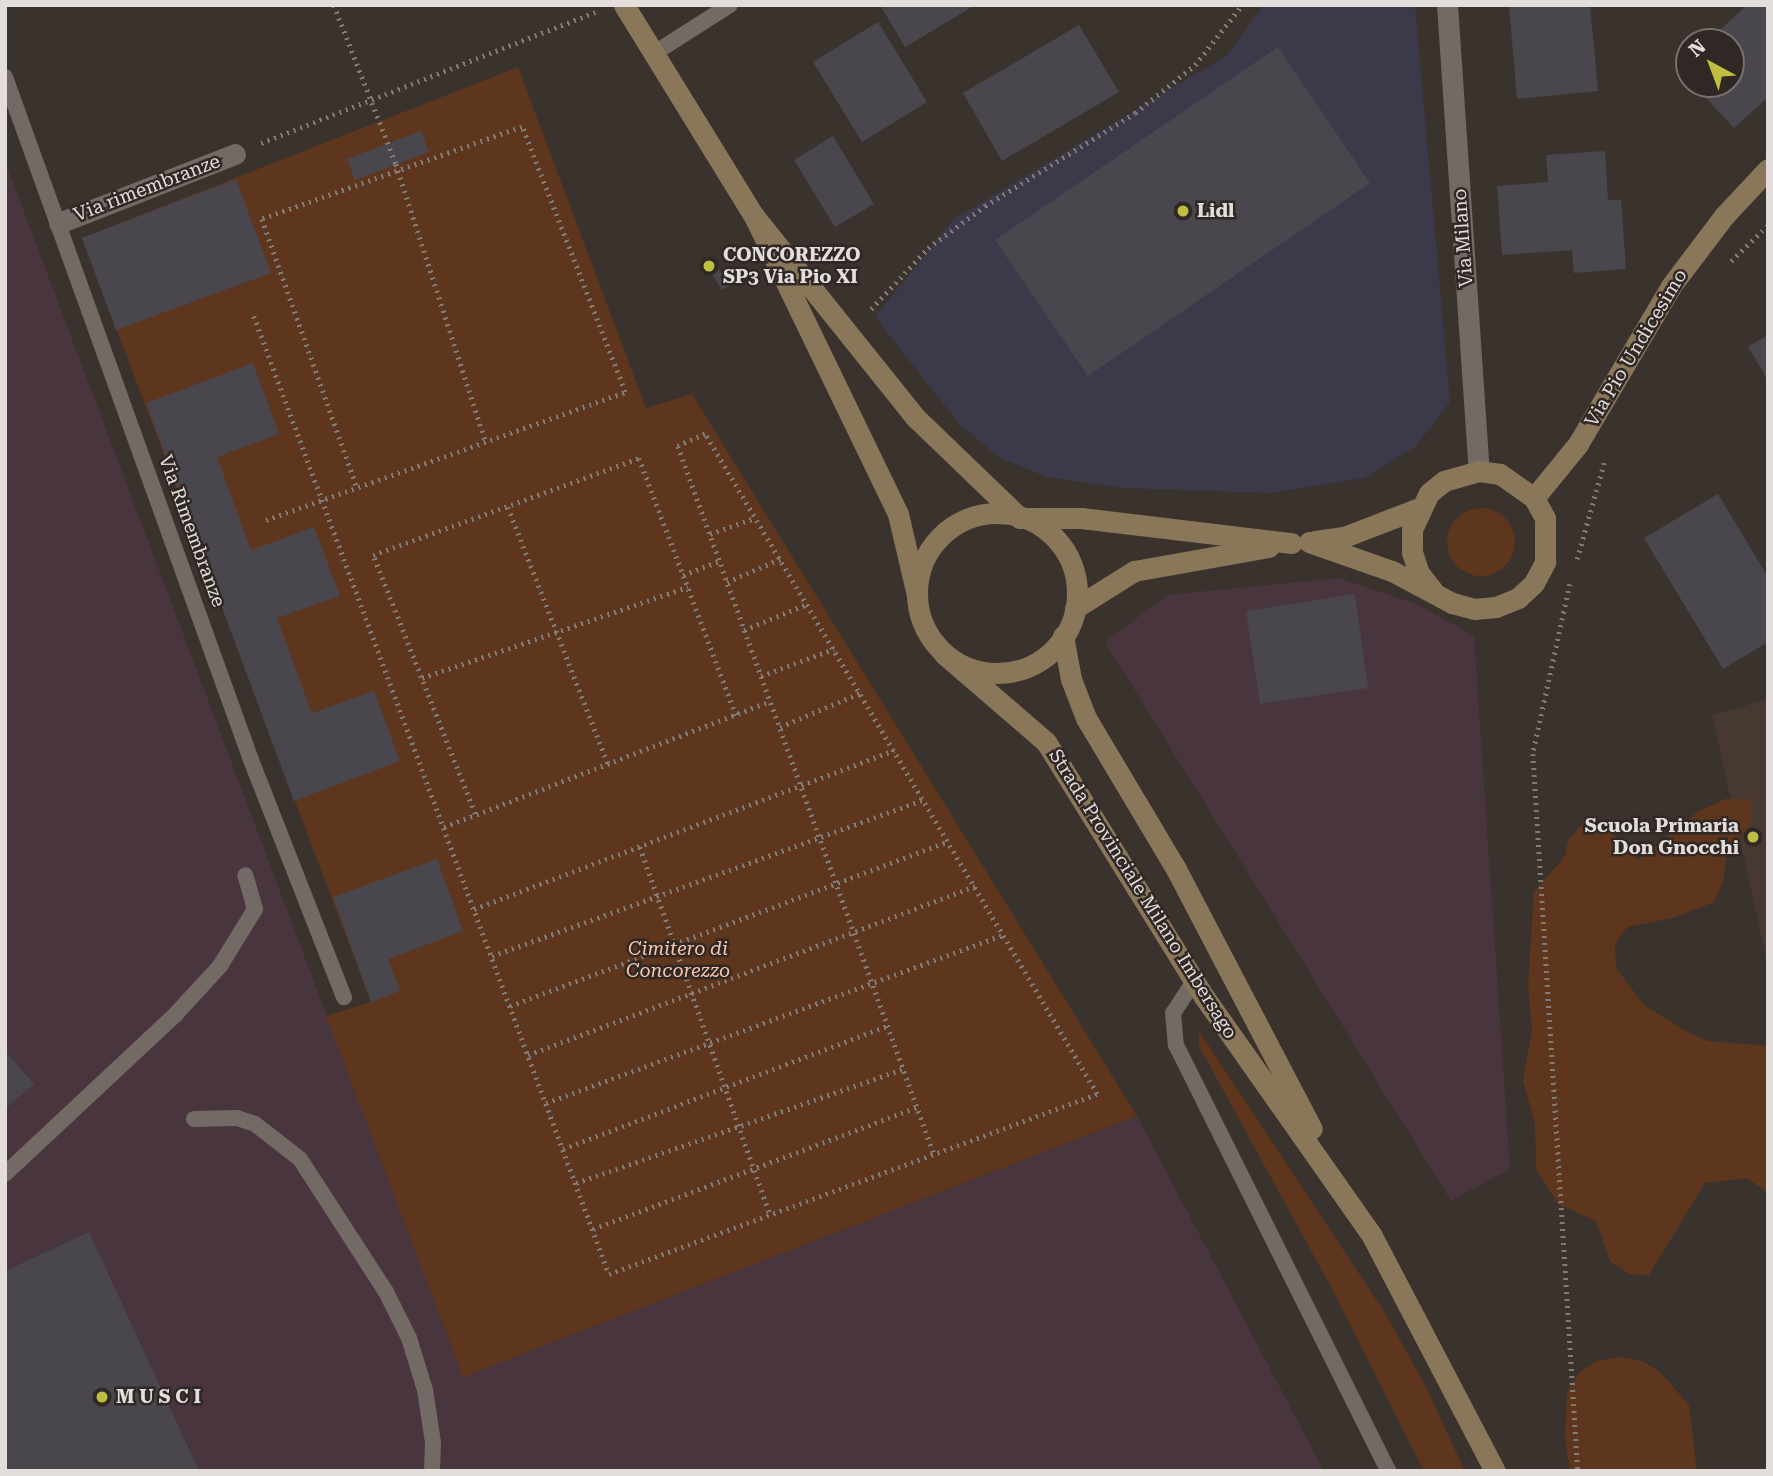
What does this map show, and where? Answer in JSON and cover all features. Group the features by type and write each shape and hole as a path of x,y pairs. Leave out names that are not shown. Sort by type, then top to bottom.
{"main road":[{"path":"624,5 754,216 898,514 924,627 944,654 981,672 1015,671 1043,658 1063,636 1075,608 1076,581 1067,555 1050,534 1020,518 916,418 754,216"},
{"name":"Via Pio Undicesimo","path":"1534,498 1578,444 1671,286 1724,216 1768,169"},
{"path":"917,595 926,555 952,527 985,514 1020,518 1081,518 1300,542 1392,570 1452,603 1474,609 1496,607 1526,591 1545,562 1549,540 1545,518 1534,498 1500,474 1479,471 1444,481 1419,508 1412,529 1412,552 1419,573 1433,591"},
{"path":"1075,608 1134,571 1344,537 1419,508"},
{"name":"Strada Provinciale Milano Imbersago","path":"1063,636 1071,679 1086,718 1182,881 1343,1190 1393,1272 1495,1471"},
{"name":"Strada Provinciale Milano Imbersago","path":"944,654 1046,742 1194,981 1343,1190"}],"street":[{"name":"Via Milano","path":"1447,5 1479,471"},
{"name":"Via rimembranze","path":"59,223 235,153"}],"lane":[{"path":"653,54 730,5"},
{"name":"Via Rimembranze","path":"5,78 251,760 344,997"},
{"path":"5,1174 175,1015 220,966 255,909 245,875"},
{"path":"1194,981 1173,1013 1176,1045 1388,1471"},
{"path":"194,1119 237,1118 255,1124 300,1159 386,1292 409,1338 425,1390 433,1442 432,1471"}],"path":[{"path":"334,5 399,174 486,442"},
{"path":"871,309 929,248 957,227 1136,113 1195,65 1242,5"},
{"path":"235,153 599,10"},
{"path":"266,520 625,392 522,127 399,174 262,219 357,487"},
{"path":"1729,263 1768,225"},
{"path":"254,316 609,1274 1097,1094 705,434 678,446 933,1154"},
{"path":"1578,1471 1533,754 1555,638 1610,453"},
{"path":"475,814 373,555 639,458 736,715"},
{"path":"508,507 608,764"},
{"path":"710,534 755,518"},
{"path":"727,582 780,559"},
{"path":"683,575 720,561"},
{"path":"422,678 688,587"},
{"path":"744,630 807,604"},
{"path":"761,676 834,649"},
{"path":"780,727 860,693"},
{"path":"444,827 770,701"},
{"path":"474,909 894,750"},
{"path":"492,956 924,800"},
{"path":"510,1006 948,841"},
{"path":"640,847 770,1214"},
{"path":"528,1055 975,887"},
{"path":"546,1103 1003,935"},
{"path":"563,1149 887,1026"},
{"path":"576,1183 903,1069"},
{"path":"593,1229 916,1107"}],"shaded area":[{"path":"1264,5 1415,5 1450,402 1416,446 1364,478 1272,493 1122,488 1047,477 1000,458 960,425 875,317 954,219 1226,56"},
{"path":"5,161 463,1377 1137,1116 1324,1471 5,1471"},
{"path":"1339,578 1417,604 1474,636 1510,1169 1451,1201 1105,642 1167,595"},
{"name":"Scuola Primaria Don Gnocchi","path":"1768,699 1768,965 1712,715"}],"green space":[{"name":"Cimitero di Concorezzo","path":"518,67 646,408 692,394 1137,1116 463,1377 326,1016 371,1002 82,238"},
{"path":"1481,508 1494,511 1505,518 1512,529 1515,542 1512,555 1505,566 1494,573 1481,576 1468,573 1457,566 1450,555 1447,542 1450,529 1457,518 1468,511"},
{"path":"1725,799 1752,799 1752,821 1726,858 1723,882 1714,902 1673,918 1627,927 1615,945 1616,968 1645,1006 1686,1031 1708,1041 1768,1046 1768,1193 1747,1178 1705,1183 1649,1275 1629,1274 1610,1261 1596,1221 1558,1204 1536,1169 1535,1125 1523,1080 1532,1031 1528,985 1534,892 1565,856 1568,840 1584,822 1608,823 1620,844 1638,860 1699,811"},
{"path":"1199,1031 1385,1313 1425,1385 1465,1471 1424,1471 1332,1289 1199,1046"},
{"path":"1620,1357 1642,1361 1660,1372 1689,1405 1697,1471 1570,1471 1565,1438 1567,1392 1578,1374 1596,1361"}],"building":[{"path":"880,5 975,5 905,47"},
{"path":"1509,5 1590,5 1598,91 1517,99"},
{"path":"1747,5 1768,5 1768,97 1734,128 1706,98 1745,98 1745,28 1722,28"},
{"path":"878,22 927,102 862,142 813,62"},
{"path":"1079,25 1119,92 1002,161 963,93"},
{"name":"Lidl","path":"1278,47 1370,183 1088,376 995,240"},
{"path":"421,131 429,152 355,180 347,159"},
{"path":"833,136 874,204 835,227 794,160"},
{"path":"1605,151 1608,200 1621,200 1626,269 1574,273 1572,250 1502,255 1497,186 1548,182 1546,155"},
{"path":"236,179 271,273 116,330 82,238"},
{"path":"717,267 730,285 722,290 711,272"},
{"path":"1768,335 1768,380 1748,347"},
{"path":"253,363 279,434 217,457 251,550 314,527 340,596 277,618 312,713 374,691 400,761 294,801 146,403"},
{"path":"1718,494 1768,577 1768,642 1723,669 1644,538"},
{"path":"1355,594 1368,688 1260,704 1246,611"},
{"path":"437,859 463,931 388,959 400,991 371,1002 333,897"},
{"path":"5,1051 34,1084 5,1109"},
{"name":"M U S C I","path":"89,1232 199,1471 5,1471 5,1271"}],"place":[{"name":"Lidl","path":"1183,211"},
{"name":"CONCOREZZO SP3 Via Pio XI","path":"709,266"},
{"name":"Scuola Primaria Don Gnocchi","path":"1753,837"},
{"name":"M U S C I","path":"102,1397"}]}
